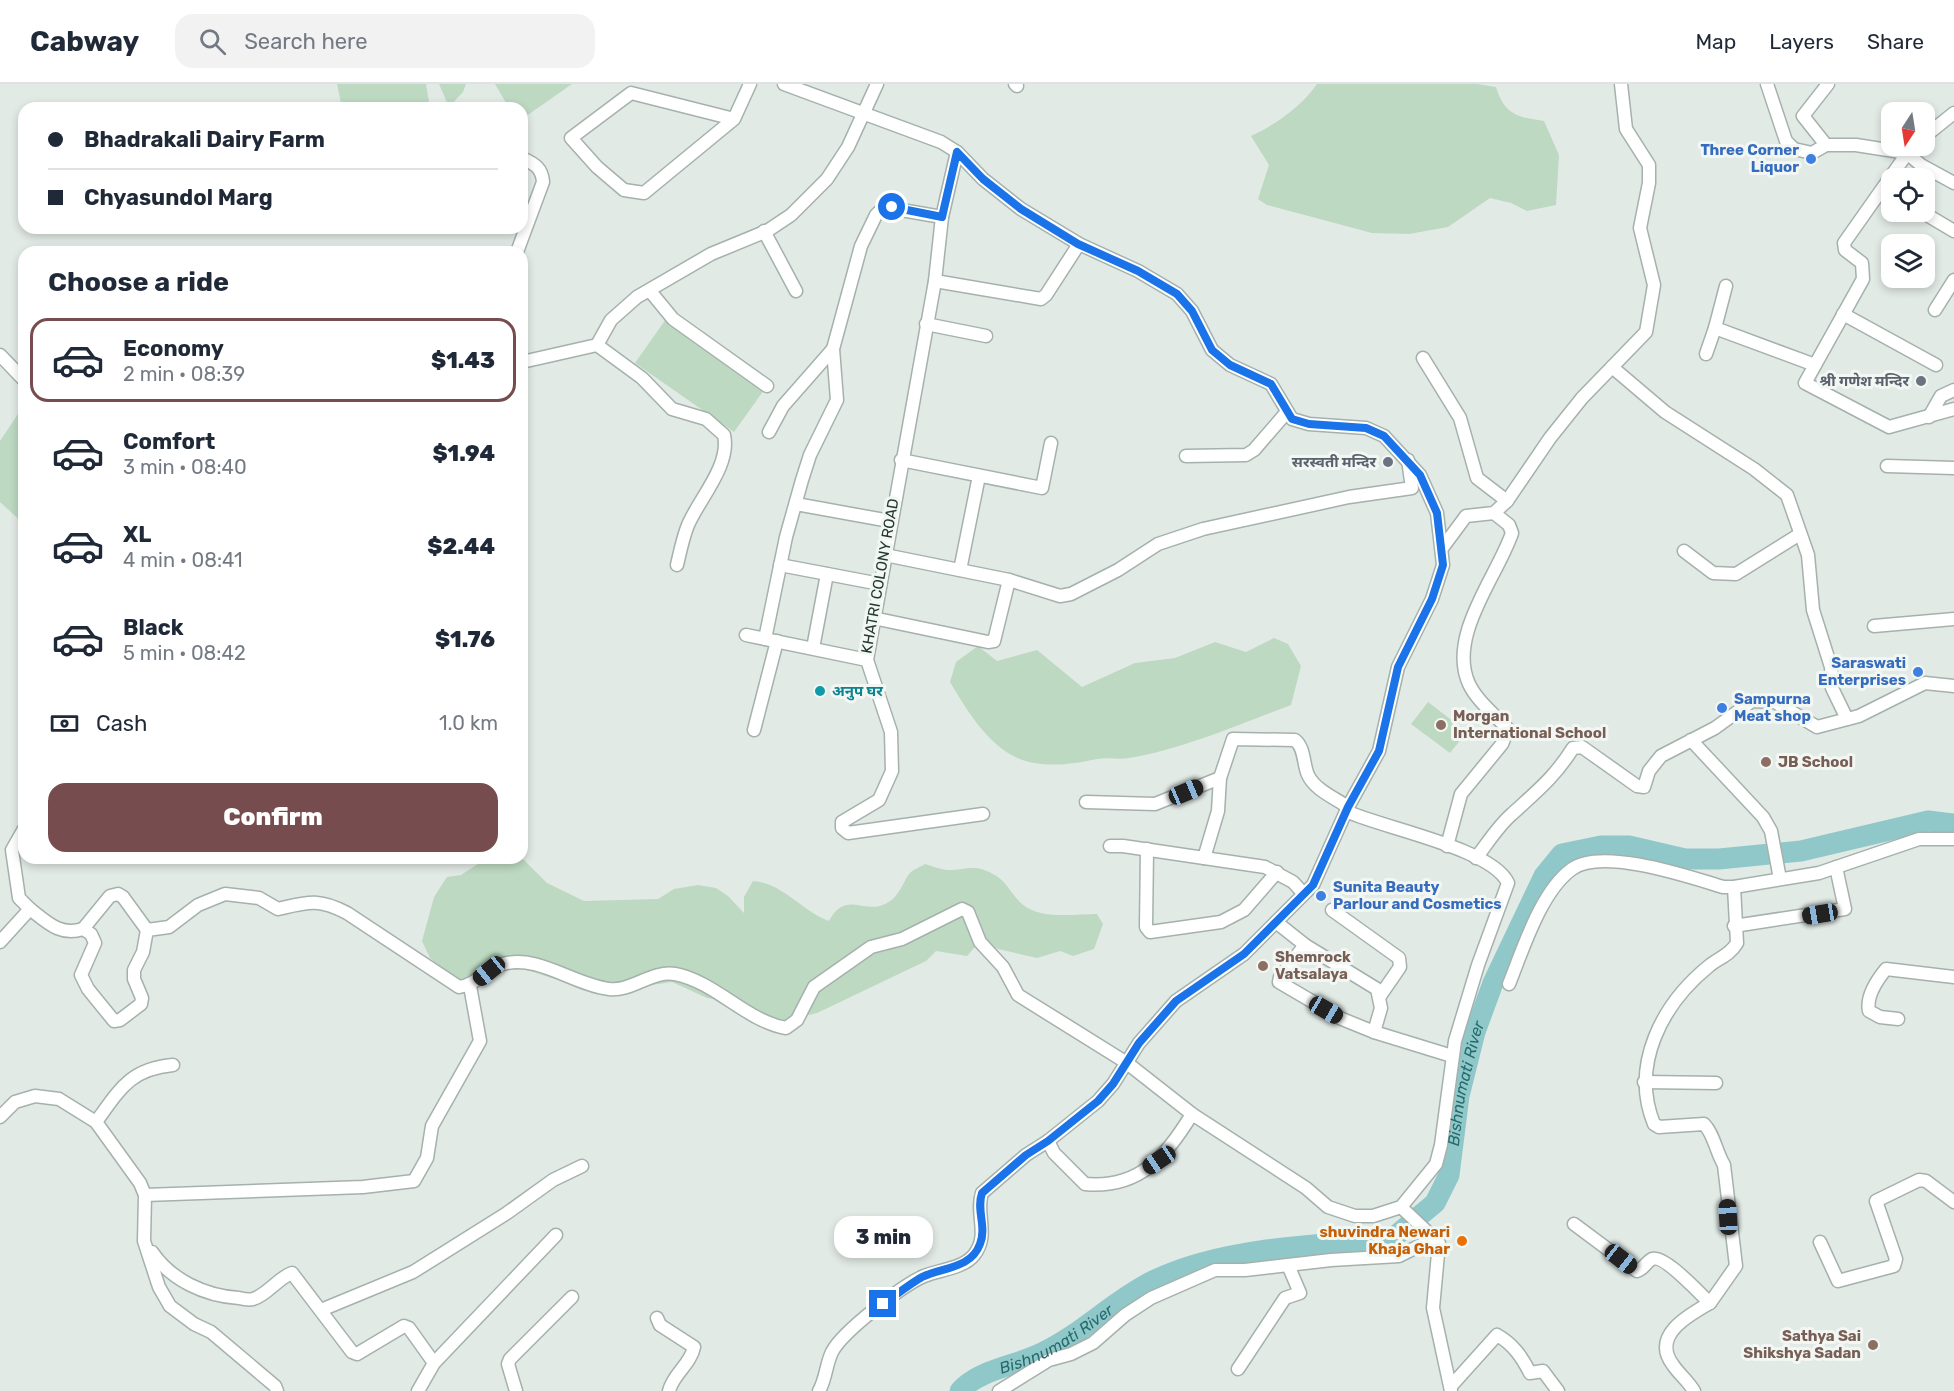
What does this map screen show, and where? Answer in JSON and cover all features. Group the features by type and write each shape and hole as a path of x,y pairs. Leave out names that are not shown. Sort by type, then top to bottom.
{"street":[{"path":"734,119 631,93 571,138 597,167 624,190 644,193 734,119 750,84"},
{"path":"784,84 941,142 957,152 1001,195 1078,244 1138,271 1177,294 1192,311 1212,350 1230,365 1271,384 1286,413 1299,422 1375,431 1396,446 1408,460 1432,498 1443,547 1439,579 1398,667 1379,751 1347,809 1313,885 1244,954 1176,1001 1139,1043 1098,1101 1048,1141 1026,1155 982,1193 980,1212 984,1232 975,1254 969,1261 922,1277 842,1337 832,1352 819,1391"},
{"path":"528,361 597,345 611,320 637,297 711,254 764,231 791,215 827,179 848,147 877,84"},
{"path":"1443,547 1466,516 1494,513 1507,501 1550,438 1646,332 1654,285 1640,228 1650,183 1649,165 1626,129 1621,84"},
{"path":"1767,84 1786,141 1794,149 1812,153 1826,145 1881,147"},
{"path":"1826,145 1803,116 1828,84"},
{"path":"1935,128 1954,112"},
{"path":"754,730 771,640 780,565 810,455 837,400 833,349 861,246 876,215 884,207 942,217 957,152"},
{"path":"1915,156 1921,165 1954,183"},
{"path":"528,161 543,173 543,182 528,222"},
{"path":"1881,198 1844,243 1845,250 1862,263 1863,279 1805,383 1886,426 1954,409"},
{"name":"KHATRI COLONY ROAD","path":"746,635 867,660 901,460 935,281 942,217"},
{"path":"1935,220 1954,231"},
{"path":"764,231 796,291"},
{"path":"935,281 1041,299 1046,295 1078,244"},
{"path":"1935,310 1954,280"},
{"path":"1706,354 1726,286"},
{"path":"650,291 673,319 767,386"},
{"path":"1843,314 1936,365"},
{"path":"926,324 986,336"},
{"path":"1715,328 1815,365"},
{"path":"597,345 642,378 672,409 706,419 724,435 724,450 709,490 687,527 677,565"},
{"path":"769,432 783,406 833,349"},
{"path":"0,355 18,374"},
{"path":"1423,358 1460,418 1477,478 1507,501"},
{"path":"1612,367 1665,412 1779,487 1791,504 1808,555 1813,610 1831,667 1832,688 1847,719"},
{"path":"1929,417 1941,396 1954,390"},
{"path":"1186,456 1245,455 1254,450 1286,413"},
{"path":"901,460 1042,488 1051,443"},
{"path":"885,555 1009,580 1060,596 1071,594 1118,570 1158,544 1203,529 1349,497 1412,488 1407,469 1408,460"},
{"path":"1887,466 1954,468"},
{"path":"960,570 979,476"},
{"path":"796,504 891,521"},
{"path":"1447,846 1461,794 1502,744 1508,729 1469,686 1462,656 1467,633 1512,533 1509,525 1494,513"},
{"path":"1684,551 1713,573 1736,574 1800,534"},
{"path":"780,565 880,584"},
{"path":"813,648 828,574"},
{"path":"873,618 988,642 994,640 1009,580"},
{"path":"1874,626 1954,619"},
{"path":"867,660 891,732 892,771 879,800 842,822 842,828 848,833 983,814"},
{"path":"1476,858 1511,815 1535,796 1560,768 1572,748 1582,747 1640,788 1644,787 1649,771 1661,756 1715,728 1746,705 1760,700 1775,702 1817,727 1847,719 1900,698 1910,689 1925,683 1954,686"},
{"path":"147,930 169,927 198,905 225,894 259,898 278,909 310,901 327,903 363,923 459,987 470,986 503,963 526,962 611,990 652,977 674,974 693,981 770,1025 786,1028 796,1020 814,987 871,947 902,939 963,909 968,912 980,942 1003,967 1018,995 1127,1063 1192,1114 1306,1188 1328,1207 1355,1216 1373,1216 1401,1207 1430,1174 1440,1152 1452,1056 1478,965 1508,883 1502,871 1408,830 1364,819 1347,809 1313,783 1308,775 1301,745 1295,740 1233,740 1220,778 1218,812 1204,858"},
{"path":"1691,740 1763,817 1771,831 1779,875"},
{"path":"1086,802 1155,804 1220,778"},
{"path":"1509,984 1551,891 1572,869 1580,865 1594,861 1625,861 1723,887 1734,887 1779,875 1836,867 1919,839 1954,839"},
{"path":"18,840 12,850 19,898 61,932 71,933 83,929 110,896 118,894 123,897 147,930 143,952 134,970 134,979 142,998 141,1004 120,1020 114,1021 88,989 81,975 95,943 92,934 83,929"},
{"path":"1110,846 1147,849 1265,867 1293,882 1303,894"},
{"path":"1147,849 1146,927 1150,932 1221,922 1244,910 1277,872"},
{"path":"1734,926 1845,909 1836,867"},
{"path":"1694,1391 1666,1355 1665,1344 1674,1327 1710,1303 1736,1266 1724,1165 1716,1152 1710,1132 1704,1124 1659,1126 1654,1124 1644,1082 1653,1040 1662,1018 1709,966 1733,949 1737,943 1734,926 1734,887"},
{"path":"0,942 30,909"},
{"path":"1332,910 1399,958 1400,967 1380,996"},
{"path":"1276,922 1305,945 1377,989 1381,1008 1374,1032"},
{"path":"1305,945 1280,977 1280,982 1342,1019 1374,1032 1452,1056"},
{"path":"1898,1019 1880,1017 1869,1011 1868,1005 1878,979 1886,969 1954,977"},
{"path":"145,1195 363,1187 414,1181 427,1158 432,1126 480,1041 470,986"},
{"path":"96,1122 126,1081 152,1067 173,1065"},
{"path":"1644,1082 1716,1083"},
{"path":"0,1116 15,1102 35,1096 59,1099 96,1122 140,1183 145,1195 144,1240 159,1287 170,1306 194,1324 211,1332 275,1386 277,1391"},
{"path":"1048,1141 1054,1153 1084,1184 1113,1184 1143,1172 1159,1160 1192,1114"},
{"path":"321,1310 413,1272 507,1213 553,1180 582,1166"},
{"path":"1820,1242 1838,1281 1894,1266 1896,1259 1876,1201 1919,1180 1926,1181 1954,1202"},
{"path":"1401,1207 1439,1243 1433,1308 1452,1388"},
{"path":"1574,1224 1637,1271 1653,1258 1658,1259 1679,1273 1710,1303"},
{"path":"418,1391 434,1363 556,1235"},
{"path":"999,1391 1049,1360 1093,1343 1125,1315 1183,1283 1215,1270 1245,1270 1399,1256 1431,1235"},
{"path":"144,1240 161,1266 196,1289 224,1298 253,1299 292,1273 352,1352 357,1354 404,1326 409,1328 434,1363"},
{"path":"1238,1369 1285,1298 1300,1293 1288,1265"},
{"path":"516,1391 508,1364 510,1359 572,1297"},
{"path":"657,1318 660,1324 694,1347 693,1354 670,1385 669,1391"},
{"path":"1452,1388 1497,1335 1506,1340 1522,1357 1530,1373 1543,1371 1558,1391"}],"green space":[{"path":"337,84 426,84 429,102 341,102"},
{"path":"439,84 466,84 463,92 454,102 447,102"},
{"path":"495,84 572,84 528,115 528,102 506,102"},
{"path":"1317,84 1477,84 1496,87 1504,104 1513,113 1544,121 1559,155 1556,205 1527,211 1511,203 1490,198 1448,227 1409,234 1372,233 1267,205 1258,199 1269,165 1251,136 1287,114 1304,100"},
{"path":"666,319 764,390 734,432 635,363"},
{"path":"18,414 18,518 0,502 0,441"},
{"path":"1274,638 1288,644 1301,666 1291,705 1170,749 1125,759 1101,758 1055,765 1038,764 1016,757 992,741 982,730 950,682 956,662 978,646 997,661 1037,650 1082,687 1135,663 1175,658 1215,642 1246,652"},
{"path":"1428,702 1467,732 1450,753 1411,724"},
{"path":"478,864 528,864 547,883 584,901 658,899 674,889 698,885 716,888 728,896 744,913 744,897 753,881 774,887 829,921 842,907 856,905 871,907 887,903 897,894 910,873 925,864 947,870 975,868 984,870 1004,882 1018,900 1034,911 1055,915 1097,914 1103,924 1094,949 1073,956 1060,951 1037,958 998,949 981,940 967,956 936,951 926,961 817,1013 778,1022 723,1000 707,998 672,982 598,993 524,969 491,971 459,983 430,958 422,941 434,897 447,877 461,875"}],"waterway":[{"name":"Bishnumati River","path":"960,1391 988,1373 1057,1345 1138,1289 1179,1270 1236,1255 1266,1250 1385,1240 1394,1237 1435,1203 1449,1175 1459,1096 1475,1032 1493,983 1544,876 1562,854 1601,846 1629,846 1685,859 1719,859 1801,851 1928,821 1954,824"}],"place":[{"name":"Three Corner Liquor","path":"1811,159"},
{"name":"श्री गणेश मन्दिर","path":"1921,381"},
{"name":"सरस्वती मन्दिर","path":"1388,462"},
{"name":"Saraswati Enterprises","path":"1918,672"},
{"name":"अनुप घर","path":"820,691"},
{"name":"Sampurna Meat shop","path":"1722,708"},
{"name":"Morgan International School","path":"1441,725"},
{"name":"JB School","path":"1766,762"},
{"name":"Sunita Beauty Parlour and Cosmetics","path":"1321,896"},
{"name":"Shemrock Vatsalaya","path":"1263,966"},
{"name":"shuvindra Newari Khaja Ghar","path":"1462,1241"},
{"name":"Sathya Sai Shikshya Sadan","path":"1873,1345"}],"route":[{"path":"883,1304 922,1277 969,1261 980,1245 984,1232 980,1212 982,1193 1026,1155 1048,1141 1098,1101 1113,1084 1139,1043 1176,1001 1244,954 1313,885 1348,807 1379,751 1398,667 1432,599 1443,565 1443,547 1432,498 1420,475 1396,446 1384,436 1366,428 1309,424 1292,419 1286,413 1271,384 1230,365 1212,350 1187,303 1164,285 1078,244 1021,209 983,179 957,152 942,217 892,207"}]}
